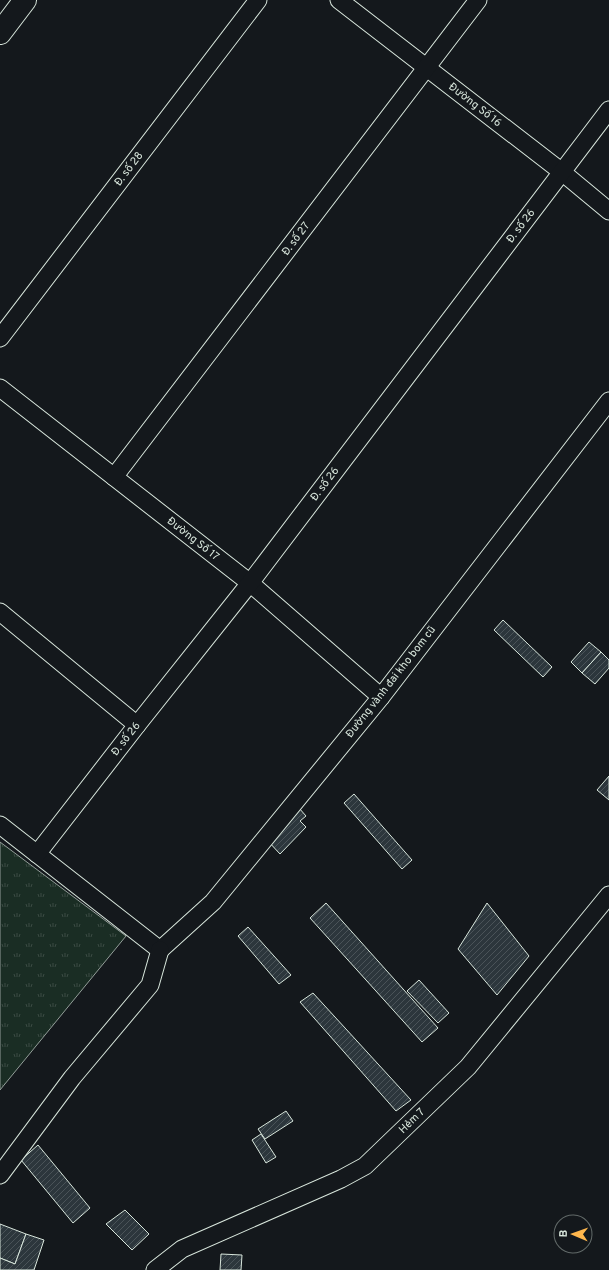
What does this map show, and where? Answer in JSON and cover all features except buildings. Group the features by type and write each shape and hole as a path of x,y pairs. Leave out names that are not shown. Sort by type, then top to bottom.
{"street":[{"path":"0,33 25,0"},
{"name":"Đ. số 28","path":"0,338 258,0"},
{"name":"Đường Số 16","path":"339,0 562,172 609,211"},
{"name":"Đ. số 27","path":"114,477 478,0"},
{"name":"Đ. số 26","path":"37,854 250,583 609,110"},
{"name":"Đường Số 17","path":"0,388 250,583 380,697"},
{"name":"Đường vành đai kho bom cũ","path":"160,950 213,902 380,697 609,401"},
{"path":"0,612 137,725"},
{"path":"0,825 160,950 150,985 72,1078 0,1175"},
{"name":"Hẻm 7","path":"155,1270 182,1249 341,1179 365,1166 468,1067 609,895"}],"green space":[{"path":"0,842 126,936 0,1090"}]}
